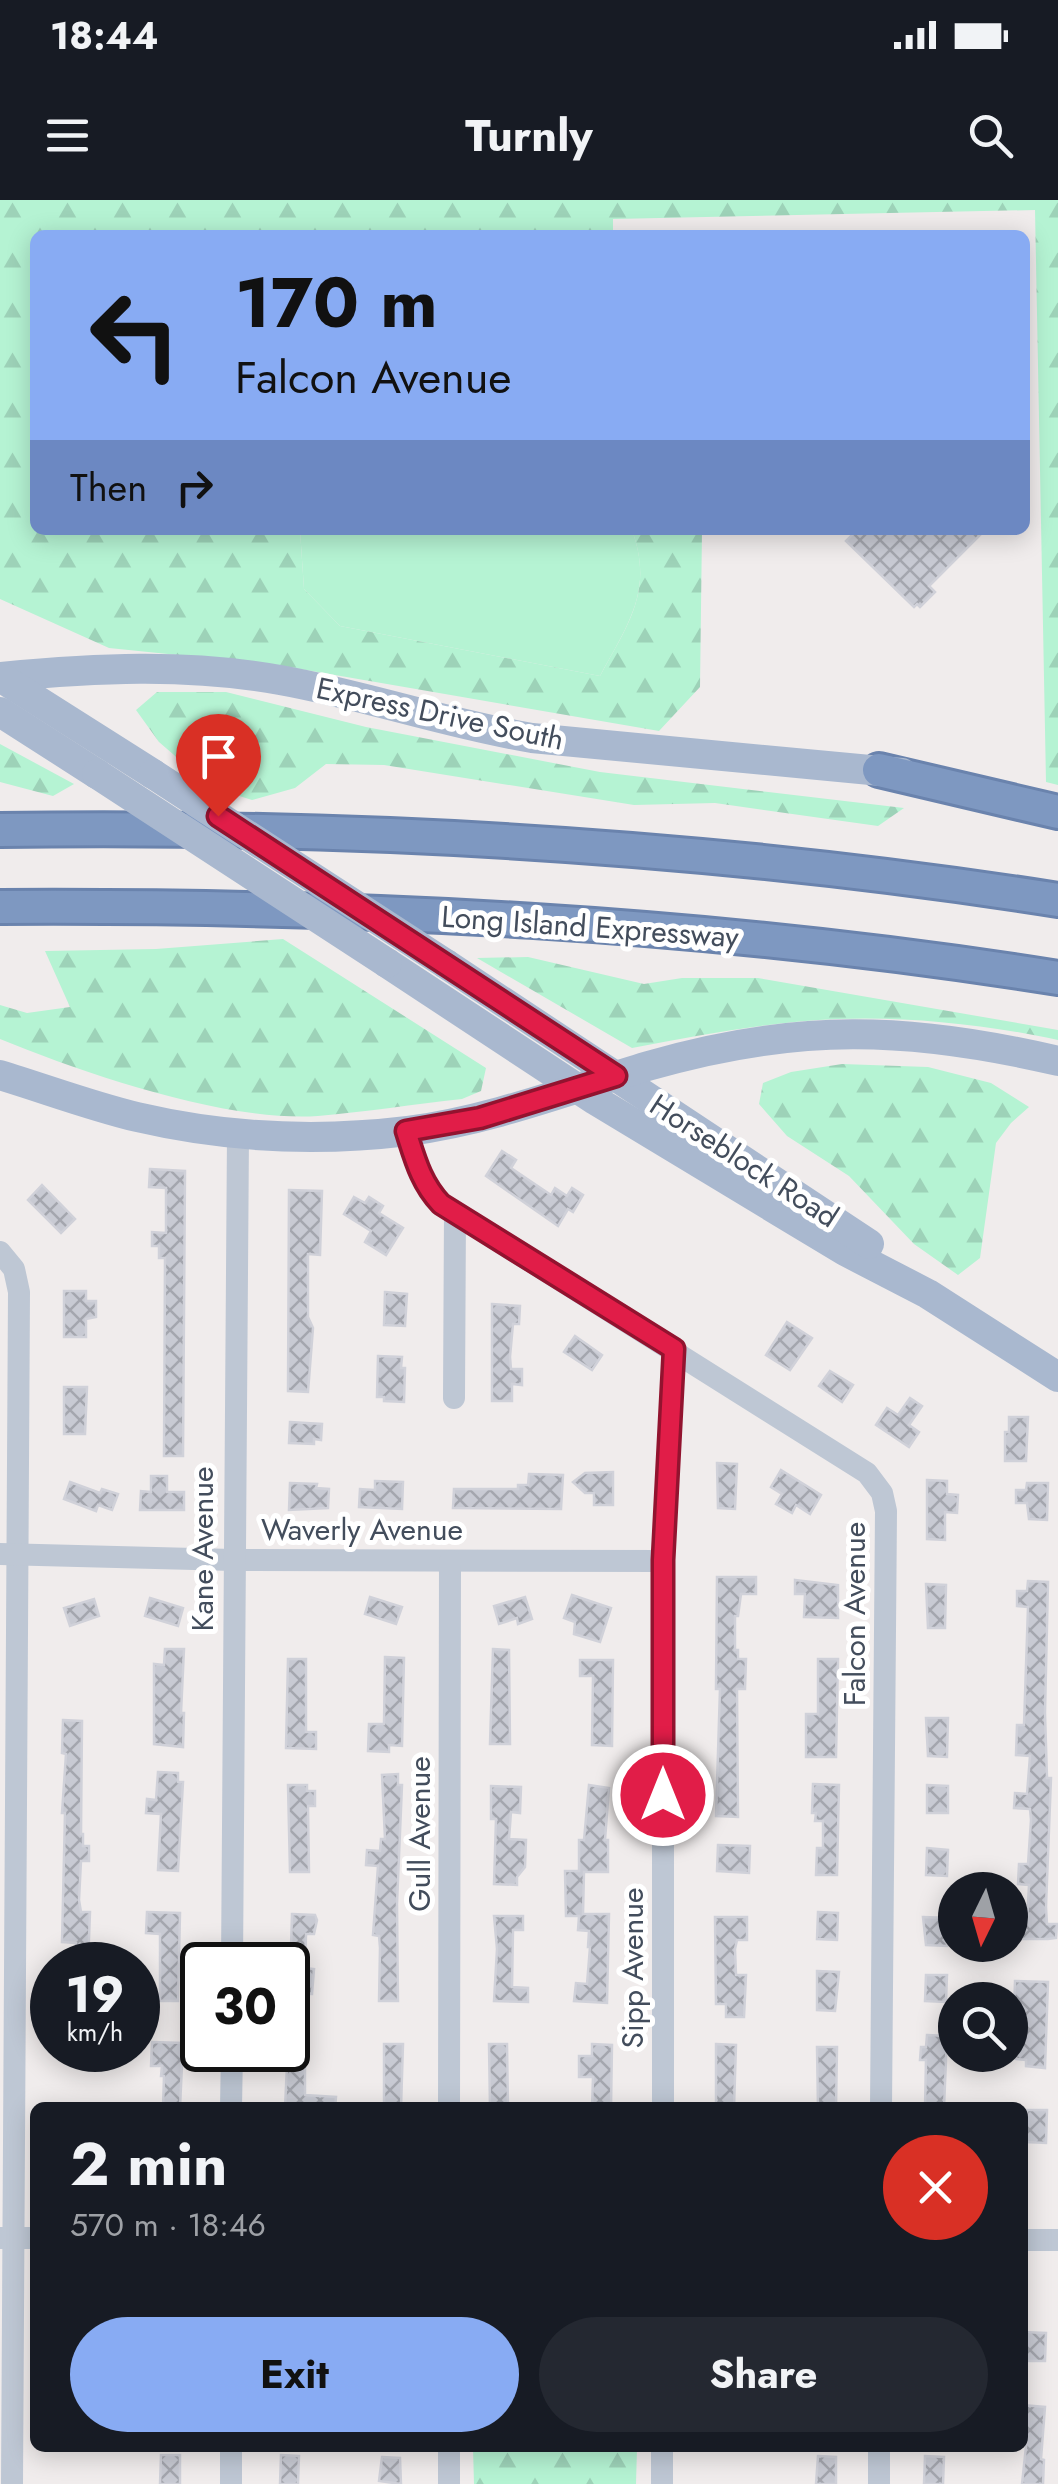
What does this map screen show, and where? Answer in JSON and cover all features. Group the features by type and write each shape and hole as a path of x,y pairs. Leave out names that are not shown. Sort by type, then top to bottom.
{"highway":[{"path":"879,770 1058,812"},
{"path":"0,830 279,831 533,843 786,864 1058,900"},
{"name":"Long Island Expressway","path":"0,908 251,908 536,920 787,943 1058,978"}],"main road":[{"name":"Express Drive South","path":"0,677 100,668 212,671 296,683 474,728 532,738 879,770 1058,796"},
{"name":"Horseblock Road","path":"0,677 680,1117 860,1237 928,1294"},
{"name":"Horseblock Road","path":"0,712 580,1088 844,1251 928,1294 1058,1377"},
{"path":"0,1075 135,1117 238,1134 324,1138 406,1131 480,1118 688,1056 782,1037 864,1032 937,1038 1058,1061"},
{"path":"680,1117 675,1102 676,1082 688,1056"}],"street":[{"name":"Falcon Avenue","path":"406,1131 428,1190 455,1214 868,1473 882,1493 886,1511 881,2102"},
{"name":"Kane Avenue","path":"232,1942 238,1134"},
{"path":"454,1398 455,1214"},
{"path":"0,1252 14,1269 19,1292 10,1554 16,2238 12,2484"},
{"name":"Sipp Avenue","path":"663,2102 663,1560 674,1349"},
{"name":"Waverly Avenue","path":"10,1554 233,1560 663,1560"},
{"name":"Gull Avenue","path":"449,2102 450,1561"},
{"path":"232,2072 232,2102"},
{"path":"1028,2240 1058,2240"},
{"path":"231,2452 231,2484"},
{"path":"448,2452 448,2484"},
{"path":"662,2452 662,2484"},
{"path":"879,2452 879,2484"}],"green space":[{"path":"0,200 1058,200 1058,785 1046,782 1035,210 613,219 613,230 30,230 30,535 300,535 304,589 340,626 600,676 635,606 640,571 633,535 702,535 700,687 659,731 277,665 109,648 0,599"},
{"path":"300,535 633,535 640,571 635,606 600,676 340,626 304,589"},
{"path":"157,692 226,692 366,727 600,772 904,808 878,826 715,803 634,805 384,765 326,764 295,788 252,800 211,787 159,742 136,710"},
{"path":"0,744 74,784 53,796 0,782"},
{"path":"283,939 486,1068 481,1091 462,1099 318,1116 281,1116 199,1104 156,1093 0,1039 0,1005 27,1013 70,1007 45,951 156,949"},
{"path":"528,957 644,984 682,978 758,978 1058,1030 1058,1040 948,1023 864,1018 760,1026 632,1048 477,958"},
{"path":"842,1064 928,1067 991,1083 1029,1107 996,1143 980,1258 958,1275 914,1244 849,1176 787,1136 759,1104 763,1083 791,1072"},
{"path":"473,2452 637,2452 636,2484 474,2484"}],"building":[{"path":"852,535 980,535 929,586 935,592 920,607 914,607 846,541"},
{"path":"502,1151 516,1160 511,1168 551,1195 555,1188 567,1196 572,1188 583,1195 573,1212 568,1209 558,1226 486,1176"},
{"path":"150,1169 185,1171 183,1456 164,1456 165,1258 159,1258 159,1246 152,1246 152,1232 166,1233 166,1188 149,1187"},
{"path":"42,1185 75,1219 61,1233 28,1200"},
{"path":"289,1190 322,1191 320,1255 308,1254 308,1317 313,1328 308,1392 288,1391"},
{"path":"354,1197 365,1203 369,1197 383,1206 379,1213 403,1228 386,1255 365,1242 371,1231 344,1214"},
{"path":"64,1291 86,1291 86,1301 96,1301 96,1317 86,1319 86,1337 64,1337"},
{"path":"385,1292 407,1294 405,1326 384,1325"},
{"path":"492,1304 520,1306 519,1324 513,1324 510,1357 511,1369 522,1369 522,1385 512,1384 512,1401 492,1401"},
{"path":"787,1322 812,1338 790,1370 766,1355"},
{"path":"575,1336 602,1355 592,1370 564,1352"},
{"path":"378,1356 402,1357 404,1402 377,1397"},
{"path":"830,1371 853,1385 842,1402 819,1386"},
{"path":"64,1387 87,1387 85,1434 64,1434"},
{"path":"910,1398 922,1406 909,1425 919,1432 909,1447 876,1425 887,1408 898,1415"},
{"path":"1009,1417 1028,1417 1026,1461 1005,1461"},
{"path":"290,1422 322,1424 321,1440 314,1439 314,1444 289,1443"},
{"path":"717,1463 737,1464 735,1509 718,1508"},
{"path":"781,1470 821,1495 810,1514 796,1505 792,1513 776,1504 782,1494 771,1487"},
{"path":"613,1472 613,1505 594,1505 594,1493 585,1493 573,1482 585,1473"},
{"path":"529,1474 563,1475 561,1509 453,1508 454,1489 518,1489 518,1485 528,1485"},
{"path":"151,1476 167,1476 167,1492 184,1492 184,1510 140,1510 141,1491 151,1492"},
{"path":"927,1480 947,1481 947,1494 958,1495 957,1513 945,1512 945,1540 927,1539"},
{"path":"375,1481 403,1482 402,1509 359,1507 360,1489 375,1490"},
{"path":"70,1482 100,1493 102,1489 118,1494 112,1510 98,1505 96,1511 64,1499"},
{"path":"290,1483 317,1484 316,1488 329,1489 328,1508 289,1510"},
{"path":"1027,1483 1048,1483 1047,1520 1029,1519 1027,1503 1016,1503 1016,1490 1026,1490"},
{"path":"717,1577 756,1577 756,1594 741,1594 735,1616 735,1650 738,1659 746,1659 745,1689 737,1689 738,1817 716,1816 720,1689 716,1689"},
{"path":"795,1580 838,1585 838,1618 804,1617 805,1594 795,1594"},
{"path":"1028,1581 1048,1582 1045,1713 1047,1778 1051,1778 1046,1907 1047,1924 1057,1924 1056,1938 1048,1939 1028,1939 1028,1872 1019,1872 1019,1864 1028,1864 1030,1809 1014,1808 1015,1793 1027,1794 1030,1756 1016,1755 1017,1725 1024,1725 1028,1607 1017,1606 1017,1591 1027,1591"},
{"path":"926,1584 946,1585 945,1628 928,1628"},
{"path":"572,1595 611,1608 600,1642 574,1634 575,1622 564,1618"},
{"path":"370,1597 402,1607 396,1624 365,1614"},
{"path":"525,1597 532,1619 518,1624 517,1618 499,1624 494,1606"},
{"path":"150,1598 183,1608 178,1626 145,1616"},
{"path":"94,1599 99,1616 70,1626 64,1608"},
{"path":"165,1649 184,1649 183,1747 154,1744 154,1664 164,1665"},
{"path":"493,1649 509,1650 510,1744 490,1744"},
{"path":"385,1657 404,1658 402,1746 389,1745 389,1752 368,1751 369,1724 384,1724"},
{"path":"288,1659 306,1659 306,1732 316,1732 316,1749 286,1748"},
{"path":"818,1659 838,1659 836,1757 806,1757 806,1714 818,1714"},
{"path":"580,1660 613,1660 612,1746 592,1745 593,1676 580,1676"},
{"path":"926,1718 948,1718 947,1757 928,1756"},
{"path":"63,1720 82,1721 81,1834 83,1846 89,1846 89,1861 81,1861 79,1900 81,1912 90,1912 89,1942 62,1942 66,1754 62,1753"},
{"path":"158,1772 178,1773 178,1782 183,1782 178,1871 158,1870 161,1814 146,1813 147,1799 156,1800"},
{"path":"398,1774 398,1785 402,1785 398,2001 379,2001 379,1936 373,1935 378,1866 366,1865 367,1850 380,1851 381,1839 385,1839 382,1775"},
{"path":"813,1784 839,1785 837,1875 816,1875 817,1848 823,1848 823,1821 815,1821 816,1813 812,1813"},
{"path":"288,1785 307,1785 307,1791 315,1791 315,1806 308,1806 309,1872 290,1872"},
{"path":"589,1785 609,1788 605,1840 608,1872 584,1872 583,1914 609,1914 607,2003 574,2001 576,1983 587,1984 589,1931 578,1930 579,1916 566,1916 565,1871 579,1871 579,1840 584,1840"},
{"path":"927,1785 948,1786 948,1813 927,1813"},
{"path":"491,1786 521,1787 520,1813 511,1812 509,1839 526,1840 525,1867 517,1877 517,1885 494,1884 496,1819 491,1819"},
{"path":"718,1845 750,1846 749,1873 717,1871"},
{"path":"927,1848 948,1850 947,1872 926,1875"},
{"path":"147,1912 180,1913 178,2001 160,2001 160,1934 146,1933"},
{"path":"818,1912 838,1913 837,1940 817,1939"},
{"path":"292,1914 315,1915 314,1934 306,1934 306,1942 291,1942"},
{"path":"494,1916 523,1916 523,1930 513,1930 512,1987 528,1988 528,2002 494,2001"},
{"path":"715,1917 747,1917 747,1940 737,1940 735,1949 736,1975 746,1975 744,2017 726,2017 726,2004 716,2004"},
{"path":"923,1917 938,1918 938,1946 926,1945"},
{"path":"310,1969 314,1969 310,1994"},
{"path":"817,1971 839,1972 835,2011 817,2010"},
{"path":"926,1975 947,1975 947,1982 938,1982 938,2002 925,2001"},
{"path":"1015,1981 1048,1982 1045,2068 1028,2066 1028,1982"},
{"path":"927,2035 938,2036 938,2072 946,2072 944,2102 925,2102 926,2060 920,2060 921,2047 926,2047"},
{"path":"160,2042 180,2043 180,2102 163,2102"},
{"path":"384,2044 403,2044 401,2102 384,2102"},
{"path":"489,2044 507,2044 508,2102 490,2102"},
{"path":"592,2044 612,2045 611,2102 592,2102 593,2077 579,2077 579,2056 592,2056"},
{"path":"716,2044 736,2045 734,2102 716,2102"},
{"path":"817,2047 837,2047 836,2102 818,2102"},
{"path":"287,2072 305,2072 305,2095 336,2097 336,2102 285,2102"},
{"path":"1028,2110 1047,2110 1046,2143 1028,2142"},
{"path":"1028,2332 1046,2333 1045,2361 1028,2361"},
{"path":"1028,2406 1045,2407 1043,2484 1022,2484 1028,2452"},
{"path":"161,2455 180,2455 180,2484 160,2484"},
{"path":"281,2455 299,2456 298,2484 280,2484"},
{"path":"818,2456 836,2457 836,2484 816,2484"},
{"path":"925,2456 944,2457 943,2484 924,2484"},
{"path":"382,2457 400,2458 401,2484 379,2481"}],"route":[{"path":"218,816 616,1076 520,1108 406,1131 428,1190 441,1204 674,1349 663,1560 663,1795"}]}
